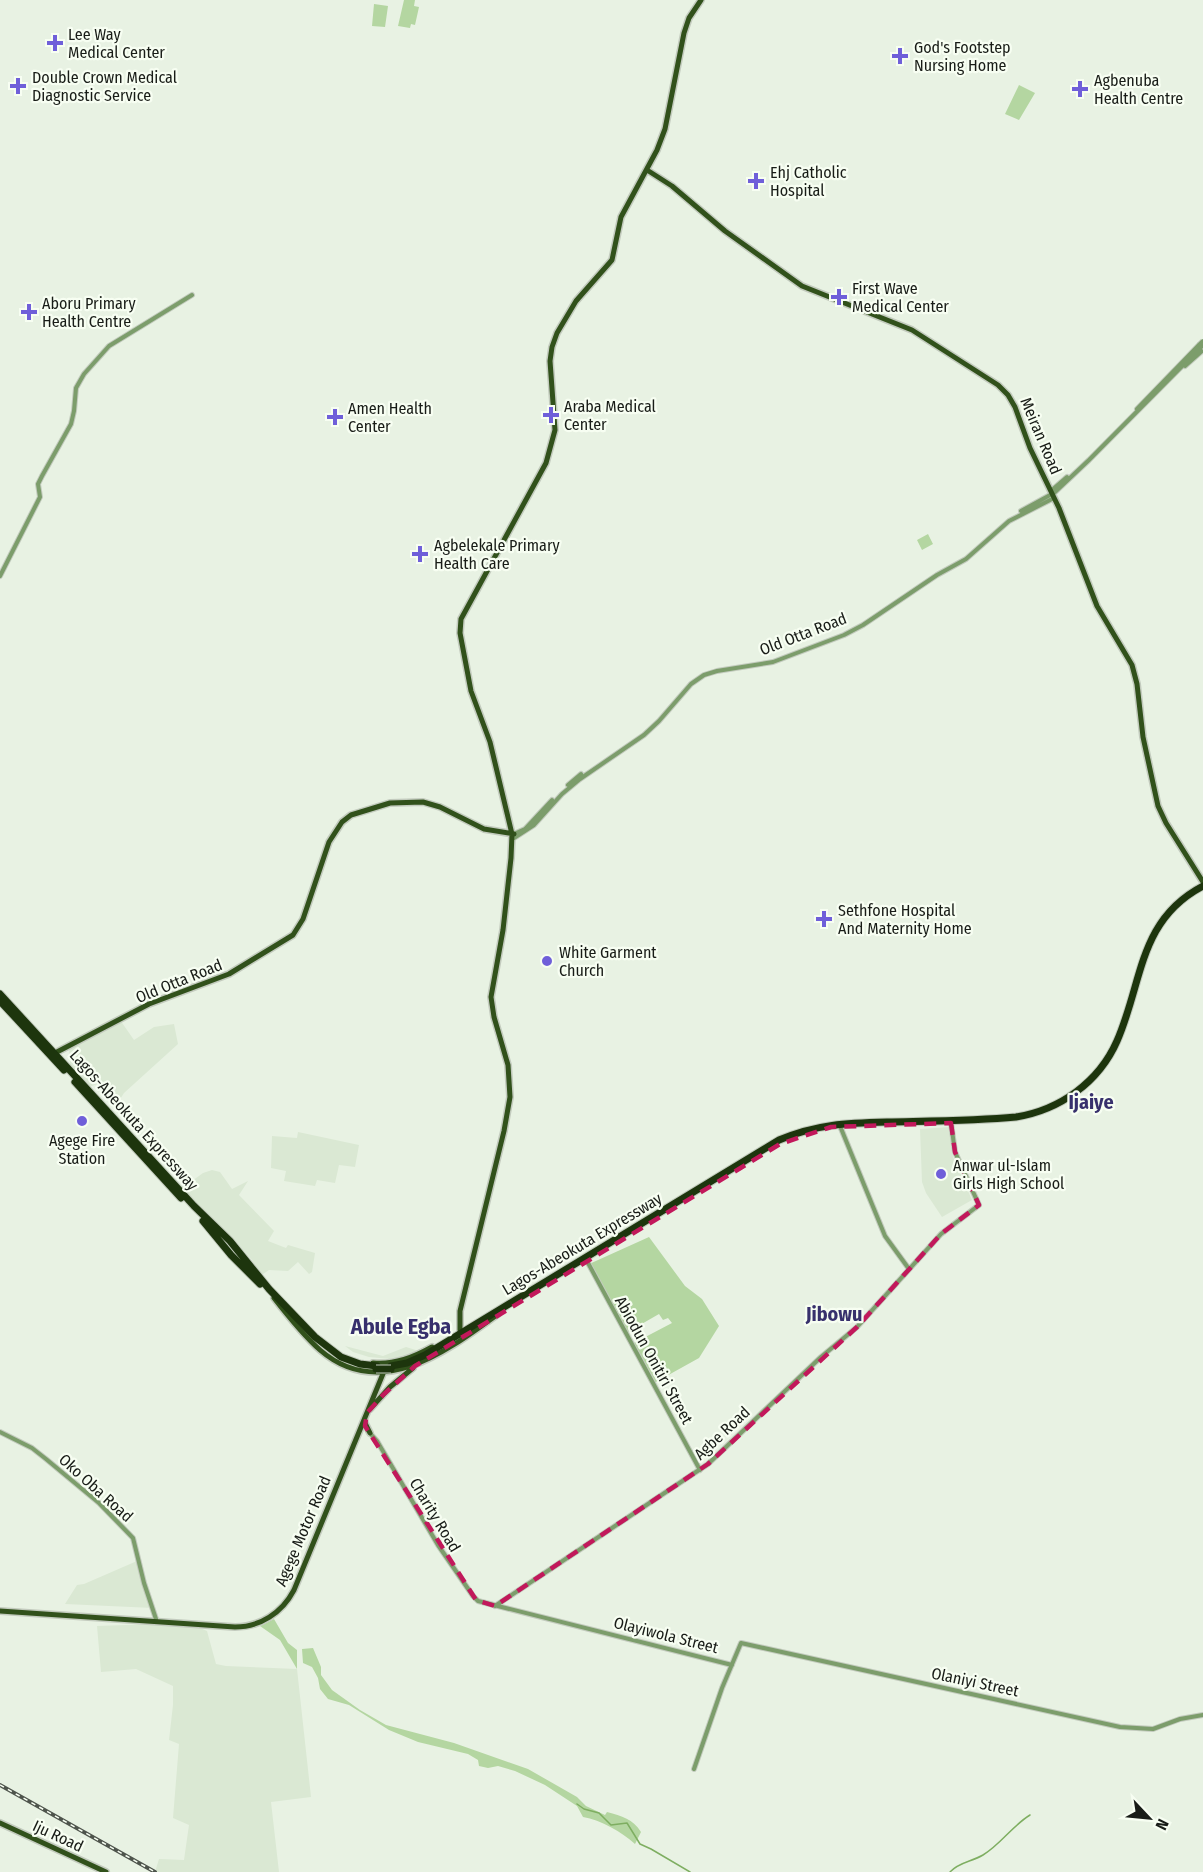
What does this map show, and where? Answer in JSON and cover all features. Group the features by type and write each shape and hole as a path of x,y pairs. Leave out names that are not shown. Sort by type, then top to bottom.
{"highway":[{"name":"Lagos-Abeokuta Expressway","path":"0,1001 237,1261 268,1289 309,1332 329,1349 348,1360 384,1368 407,1363 424,1355 587,1261 780,1144 812,1131 840,1126 1013,1121 1031,1118 1068,1102 1093,1083 1111,1059 1122,1038 1149,950 1162,925 1203,884"},
{"name":"Lagos-Abeokuta Expressway","path":"498,1313 773,1144 792,1135 815,1127 845,1123 1016,1117 1041,1112 1065,1100 1092,1078 1112,1052 1120,1034 1144,954 1156,928 1180,901 1203,884"},
{"name":"Lagos-Abeokuta Expressway","path":"0,994 194,1206 230,1241 268,1289"}],"main road":[{"path":"461,1330 460,1311 509,1107 509,1073 491,1005 492,986 503,930 513,836 486,729 474,695 461,630 462,620 471,600 540,481 552,453 557,430 552,357 556,340 578,301 613,262 623,216 668,130 689,18 702,0"},
{"name":"Meiran Road","path":"648,170 805,285 913,328 1003,386 1015,402 1103,612 1136,668 1140,684 1145,737 1159,806 1203,884"},
{"name":"Old Otta Road","path":"56,1054 87,1035 173,994 229,974 296,932 314,890 328,842 339,825 351,815 390,803 420,802 435,805 484,829 513,836"},
{"name":"Old Otta Road","path":"56,1054 150,1006 229,976 295,935 305,921 329,846 340,828 352,817 395,805 427,805 482,831 513,836"},
{"path":"384,1368 414,1356 498,1313"},
{"path":"367,1413 390,1387 415,1366 473,1332 498,1313"},
{"path":"384,1368 415,1366"},
{"name":"Agege Motor Road","path":"272,1613 292,1594 384,1368"},
{"name":"Agege Motor Road","path":"361,1426 376,1387"},
{"path":"361,1426 368,1432"},
{"path":"361,1426 368,1432"},
{"path":"0,1609 237,1624 255,1621 272,1613"},
{"path":"0,1609 235,1627 255,1624 272,1613"},
{"name":"Iju Road","path":"0,1825 99,1872"},
{"name":"Iju Road","path":"0,1825 106,1872"}],"street":[{"path":"0,576 18,544 39,491 38,484 70,424 74,411 75,388 84,374 109,346 192,296"},
{"name":"Old Otta Road","path":"513,836 530,829 576,778 611,756 653,724 678,694 708,670 773,660 830,639 863,622 964,557 1007,519 1053,493 1202,346"},
{"name":"Agbe Road","path":"493,1607 700,1470 726,1448 775,1398 857,1327 941,1234 979,1204 955,1152 951,1123"},
{"path":"840,1126 885,1236 909,1269"},
{"name":"Abiodun Onitiri Street","path":"587,1261 700,1470"},
{"name":"Oko Oba Road","path":"0,1432 41,1454 99,1503 133,1538 156,1619"},
{"name":"Charity Road","path":"368,1432 438,1549 464,1587 475,1601 493,1607"},
{"name":"Olayiwola Street","path":"493,1607 732,1665"},
{"name":"Olaniyi Street","path":"732,1665 741,1643 1120,1727 1153,1729 1180,1719 1203,1715"},
{"path":"694,1769 732,1665"}],"highlighted area":[{"path":"951,1123 955,1152 979,1205 941,1234 857,1327 708,1464 495,1606 476,1600 365,1426 367,1413 383,1395 415,1366 780,1144 831,1127"}],"shaded area":[{"path":"118,1017 134,1040 154,1027 174,1024 178,1044 124,1093 117,1104 102,1082 87,1088 70,1065 69,1046"},
{"name":"Anwar ul-Islam Girls High School","path":"950,1127 953,1157 972,1200 942,1217 926,1193 922,1182 920,1129"},
{"path":"298,1132 359,1145 355,1167 339,1165 335,1183 317,1180 315,1186 284,1181 286,1171 271,1168 272,1136 297,1138"},
{"path":"212,1170 220,1172 232,1189 248,1181 239,1195 274,1231 268,1241 286,1248 288,1245 315,1253 312,1272 309,1274 298,1262 288,1271 269,1270 260,1276 252,1260 237,1243 219,1229 185,1193 181,1183 192,1181"},
{"path":"345,1346 383,1356 406,1347 419,1351 390,1359 369,1357 353,1352"},
{"path":"137,1561 153,1608 65,1604 77,1585"},
{"path":"193,1625 207,1631 216,1664 297,1669 311,1797 271,1802 279,1872 155,1872 159,1859 184,1860 189,1825 173,1818 179,1744 169,1740 173,1686 136,1669 101,1672 97,1626"}],"green space":[{"path":"404,0 415,0 414,6 419,7 415,25 411,24 410,28 398,26"},
{"path":"374,4 388,6 385,27 372,26"},
{"path":"1019,85 1035,93 1019,120 1005,114"},
{"path":"928,534 933,544 922,550 917,540"},
{"path":"649,1237 685,1286 702,1299 719,1326 699,1358 654,1383 632,1344 672,1323 668,1318 663,1320 659,1314 626,1333 587,1265"},
{"path":"274,1619 288,1643 297,1650 297,1669 280,1640 260,1626"},
{"path":"313,1648 321,1667 321,1675 332,1690 360,1710 386,1725 454,1743 528,1769 577,1797 586,1806 605,1815 607,1812 631,1821 641,1832 635,1844 611,1827 583,1817 577,1806 545,1785 498,1766 488,1768 479,1766 478,1760 468,1754 418,1742 389,1730 349,1705 328,1699 320,1689 318,1678 312,1667 303,1663 302,1649"}],"waterway":[{"path":"577,1804 584,1809 599,1813 611,1825 627,1823 640,1844 690,1872"},
{"path":"950,1872 957,1866 989,1851 1030,1815"}],"railway":[{"path":"0,1785 155,1872"}],"place":[{"name":"Lee Way Medical Center","path":"55,43"},
{"name":"God's Footstep Nursing Home","path":"900,56"},
{"name":"Double Crown Medical Diagnostic Service","path":"18,86"},
{"name":"Agbenuba Health Centre","path":"1080,89"},
{"name":"Ehj Catholic Hospital","path":"756,181"},
{"name":"First Wave Medical Center","path":"839,297"},
{"name":"Aboru Primary Health Centre","path":"29,312"},
{"name":"Araba Medical Center","path":"551,415"},
{"name":"Amen Health Center","path":"335,417"},
{"name":"Agbelekale Primary Health Care","path":"420,554"},
{"name":"Sethfone Hospital And Maternity Home","path":"824,919"},
{"name":"White Garment Church","path":"547,961"},
{"name":"Agege Fire Station","path":"82,1121"},
{"name":"Anwar ul-Islam Girls High School","path":"941,1174"}],"district":[{"name":"Ijaiye","path":"1091,1102"},
{"name":"Jibowu","path":"834,1314"},
{"name":"Abule Egba","path":"401,1326"}]}
